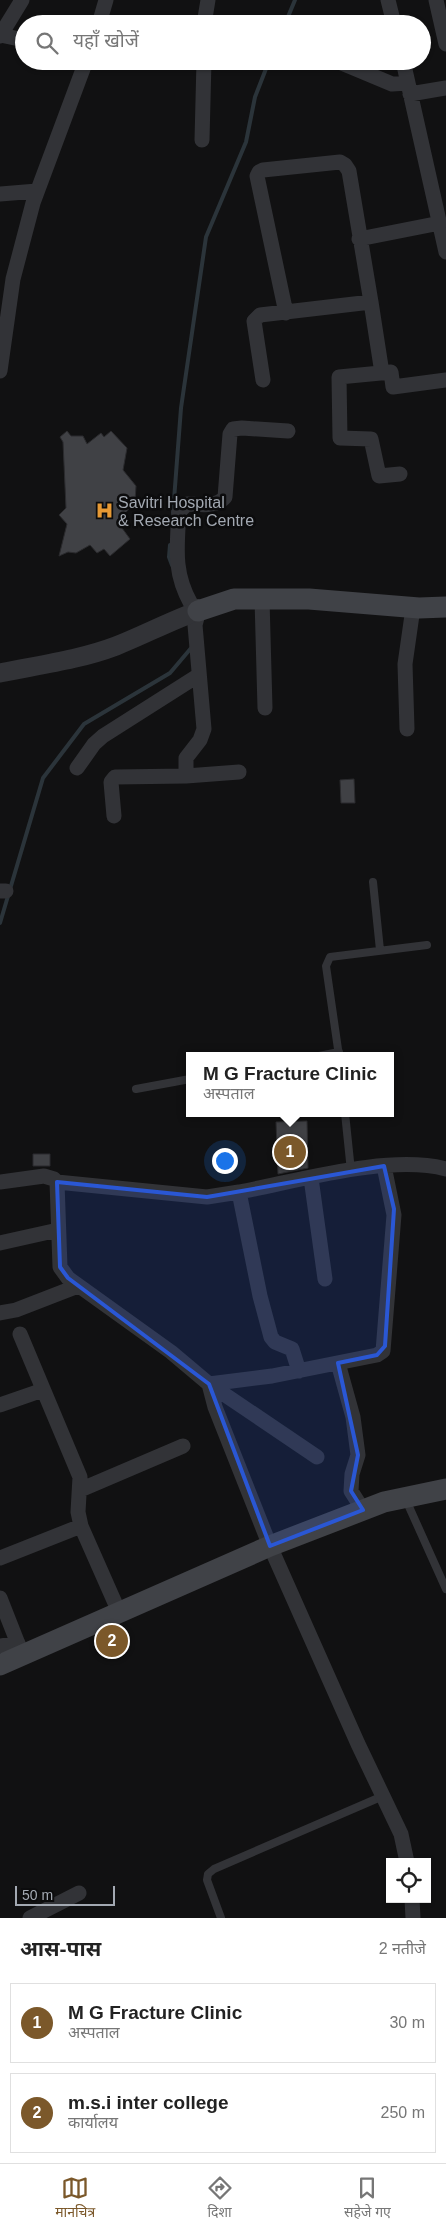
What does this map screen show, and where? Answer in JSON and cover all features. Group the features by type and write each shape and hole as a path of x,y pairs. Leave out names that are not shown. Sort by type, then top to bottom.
{"main road":[{"path":"197,611 234,599 309,599 414,608 446,607"},
{"path":"0,1665 20,1649 119,1612 270,1546 384,1502 446,1489"}],"street":[{"path":"15,38 0,35 22,0"},
{"path":"102,15 106,0"},
{"path":"206,15 208,0"},
{"path":"388,0 392,15"},
{"path":"436,0 446,44"},
{"path":"0,371 7,278 83,70"},
{"path":"202,140 204,70"},
{"path":"359,70 409,89 446,88"},
{"path":"404,70 446,252"},
{"path":"286,313 256,176 259,172 340,162 345,165 349,172 382,373"},
{"path":"0,194 37,192"},
{"path":"360,239 440,222"},
{"path":"263,380 254,321 260,315 371,302"},
{"path":"400,474 379,476 371,439 340,438 339,377 391,372 393,387 446,380"},
{"path":"186,776 186,758 200,740 204,729 195,625 197,611 191,604 179,576 176,560 179,512 187,504 221,503 225,497 230,434 233,429 288,431"},
{"path":"262,599 265,708"},
{"path":"407,729 405,664 414,608"},
{"path":"0,673 69,659 116,646 197,611"},
{"path":"77,768 102,736 199,675"},
{"path":"114,816 111,782 115,777 186,776 239,772"},
{"path":"209,1384 272,1376 377,1355 383,1351 385,1346 394,1215 384,1166"},
{"path":"0,1182 44,1176 57,1182 207,1197 351,1170 384,1166 436,1166 446,1169"},
{"path":"311,1178 325,1279"},
{"path":"57,1182 60,1268 68,1278 171,1352 209,1384 317,1457"},
{"path":"239,1192 271,1337 275,1342 292,1349 298,1371"},
{"path":"0,1243 58,1230"},
{"path":"0,1313 16,1310 78,1286"},
{"path":"20,1334 80,1476 78,1512 82,1526 119,1612"},
{"path":"338,1363 353,1416 358,1455 352,1474 351,1491 364,1510"},
{"path":"209,1384 215,1407 270,1546 401,1834 406,1858"},
{"path":"0,1405 44,1390"},
{"path":"80,1490 183,1446"},
{"path":"0,1558 82,1526"},
{"path":"0,1598 20,1649 0,1646"},
{"path":"30,1918 79,1893"},
{"path":"412,1903 413,1918"}],"lane":[{"path":"373,882 380,950"},
{"path":"339,1052 326,966 330,957 427,945"},
{"path":"136,1089 186,1080"},
{"path":"345,1117 351,1170"},
{"path":"406,1498 446,1589"},
{"path":"221,1918 207,1880 208,1874 214,1869 383,1796"}],"highlighted area":[{"path":"384,1166 394,1209 394,1231 385,1346 377,1355 338,1363 358,1455 351,1491 363,1510 270,1546 209,1384 68,1278 60,1267 57,1182 207,1197"}],"building":[{"path":"67,431 71,436 83,436 87,444 101,433 104,437 111,431 127,448 123,470 136,486 135,501 123,516 128,523 122,528 130,539 110,556 104,549 97,553 90,545 76,553 68,552 59,556 67,524 59,515 66,508 63,442 60,437"},
{"path":"354,779 355,803 341,803 340,780"},
{"path":"307,1121 308,1168 278,1174 276,1122"},
{"path":"33,1154 50,1154 50,1166 33,1166"}],"waterway":[{"path":"289,15 295,0"},
{"path":"173,513 181,408 206,237 246,142 255,97 266,70"},
{"path":"170,545 169,557 172,565"},
{"path":"0,923 43,778 84,724 170,673 192,647"}],"place":[{"name":"Savitri Hospital & Research Centre","path":"104,511"},
{"name":"M G Fracture Clinic","path":"290,1152"},
{"name":"m.s.i inter college","path":"112,1641"}]}
